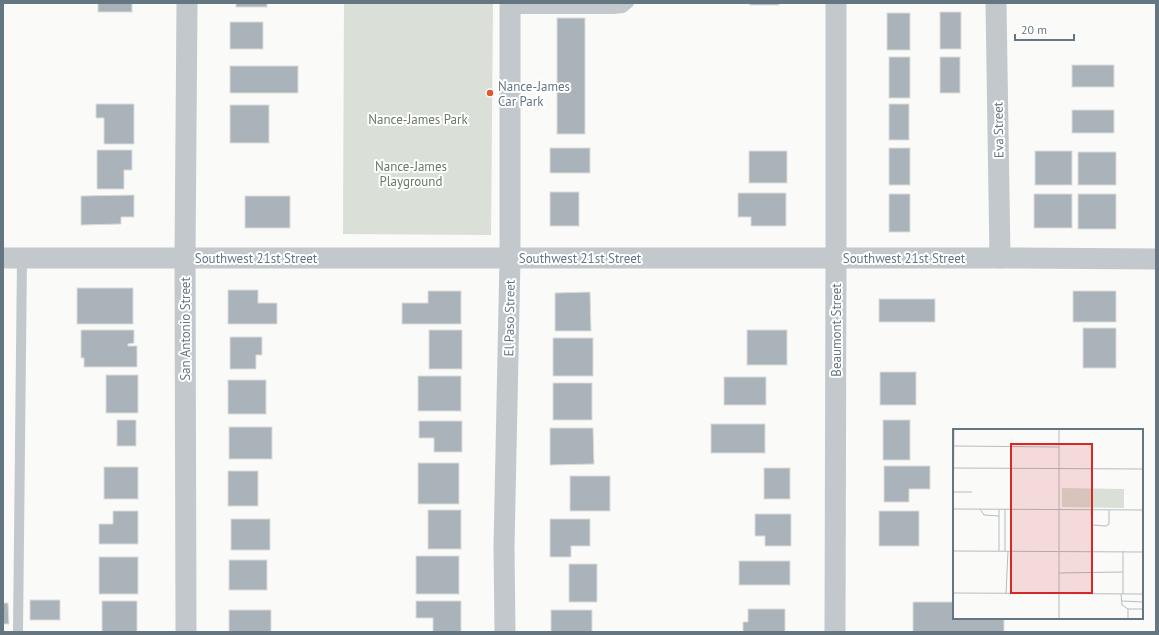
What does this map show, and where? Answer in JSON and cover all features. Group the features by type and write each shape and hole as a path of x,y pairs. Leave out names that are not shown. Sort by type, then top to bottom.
{"street":[{"name":"San Antonio Street","path":"186,632 185,258 187,3"},
{"name":"Beaumont Street","path":"835,632 836,3"},
{"name":"Eva Street","path":"996,3 1000,258"},
{"name":"El Paso Street","path":"505,632 504,547 510,258 510,6"},
{"name":"Southwest 21st Street","path":"12,258 1156,259"}],"lane":[{"path":"510,6 613,9 623,8 629,3"},
{"path":"12,258 18,632"}],"green space":[{"name":"Nance-James Park","path":"344,3 493,3 491,235 343,234"}],"building":[{"path":"98,3 132,3 132,12 98,12"},
{"path":"236,3 267,3 267,7 236,7"},
{"path":"750,3 779,3 779,5 750,5"},
{"path":"940,12 961,12 961,49 940,49"},
{"path":"887,13 910,13 910,50 887,50"},
{"path":"557,18 585,18 585,134 557,134"},
{"path":"230,22 263,22 263,49 230,49"},
{"path":"889,57 910,57 910,98 889,98"},
{"path":"940,57 960,57 960,93 940,93"},
{"path":"1072,65 1114,65 1114,87 1072,87"},
{"path":"230,66 298,66 298,93 230,93"},
{"path":"96,104 134,104 134,144 104,144 104,118 96,118"},
{"path":"889,104 909,104 909,140 889,140"},
{"path":"230,105 269,105 269,143 230,143"},
{"path":"1072,110 1114,110 1114,133 1072,133"},
{"path":"550,148 590,148 590,173 550,173"},
{"path":"889,148 910,148 910,185 889,185"},
{"path":"97,150 132,150 132,170 124,170 124,189 97,189"},
{"path":"749,151 787,151 787,183 749,183"},
{"path":"1035,151 1072,151 1072,185 1035,185"},
{"path":"1078,152 1116,152 1116,185 1078,185"},
{"path":"550,192 579,192 579,226 550,226"},
{"path":"738,193 786,193 786,226 751,226 751,217 738,217"},
{"path":"889,194 910,194 910,232 889,232"},
{"path":"1034,194 1072,194 1072,228 1034,228"},
{"path":"1078,194 1116,194 1116,229 1078,229"},
{"path":"134,195 134,217 121,217 121,224 81,225 81,196"},
{"path":"245,196 290,196 290,228 245,228"},
{"path":"77,288 133,288 133,324 77,324"},
{"path":"228,290 258,290 258,303 277,303 277,324 228,324"},
{"path":"428,291 461,291 461,324 402,324 402,303 428,303"},
{"path":"1073,291 1116,291 1116,322 1073,322"},
{"path":"590,292 591,331 555,331 555,293"},
{"path":"879,299 935,299 935,322 879,322"},
{"path":"1083,328 1116,328 1116,368 1083,368"},
{"path":"81,330 134,330 134,343 128,344 128,346 137,346 137,367 84,367 84,358 81,358"},
{"path":"429,330 462,330 462,369 429,369"},
{"path":"747,330 787,330 787,365 747,365"},
{"path":"230,337 262,337 262,355 256,355 256,369 230,369"},
{"path":"553,338 593,338 593,376 553,376"},
{"path":"880,372 916,372 916,405 880,405"},
{"path":"106,375 138,375 138,413 106,413"},
{"path":"418,376 461,376 461,411 418,411"},
{"path":"724,377 766,377 766,405 724,405"},
{"path":"228,380 266,380 266,414 228,414"},
{"path":"553,383 592,383 592,420 553,420"},
{"path":"117,420 136,420 136,446 117,446"},
{"path":"883,420 910,420 910,460 883,460"},
{"path":"419,421 462,421 462,452 434,452 434,438 419,438"},
{"path":"711,424 765,424 765,453 711,453"},
{"path":"229,427 272,427 272,459 229,459"},
{"path":"550,428 593,428 594,464 550,465"},
{"path":"418,463 459,463 459,504 418,504"},
{"path":"884,466 930,466 930,489 909,489 909,502 884,502"},
{"path":"104,467 138,467 138,499 104,499"},
{"path":"764,468 790,468 790,499 764,499"},
{"path":"228,471 258,471 258,506 228,506"},
{"path":"570,476 610,476 610,511 570,511"},
{"path":"428,510 461,510 461,549 428,549"},
{"path":"113,511 138,511 138,544 99,544 99,524 113,524"},
{"path":"879,511 919,511 919,546 879,546"},
{"path":"755,514 791,514 791,546 765,546 765,536 755,536"},
{"path":"231,519 270,519 270,550 231,550"},
{"path":"550,519 590,519 590,546 571,546 571,557 550,557"},
{"path":"416,556 459,556 459,594 416,594"},
{"path":"99,557 138,557 138,594 99,594"},
{"path":"229,560 267,560 267,590 229,590"},
{"path":"739,561 790,561 790,585 739,585"},
{"path":"569,564 597,564 597,602 569,602"},
{"path":"30,600 60,600 60,620 30,620"},
{"path":"102,601 137,601 137,632 102,632"},
{"path":"416,601 461,601 461,632 433,632 433,618 416,618"},
{"path":"913,602 953,602 953,619 1004,619 1004,632 913,632"},
{"path":"3,603 8,603 9,624 3,624"},
{"path":"748,609 785,609 785,632 743,632 743,622 748,622"},
{"path":"229,610 271,610 271,632 229,632"},
{"path":"551,610 592,610 592,632 551,632"}],"place":[{"name":"Nance-James Car Park","path":"490,93"}],"park label":[{"name":"Nance-James Playground","path":"411,174"}]}
